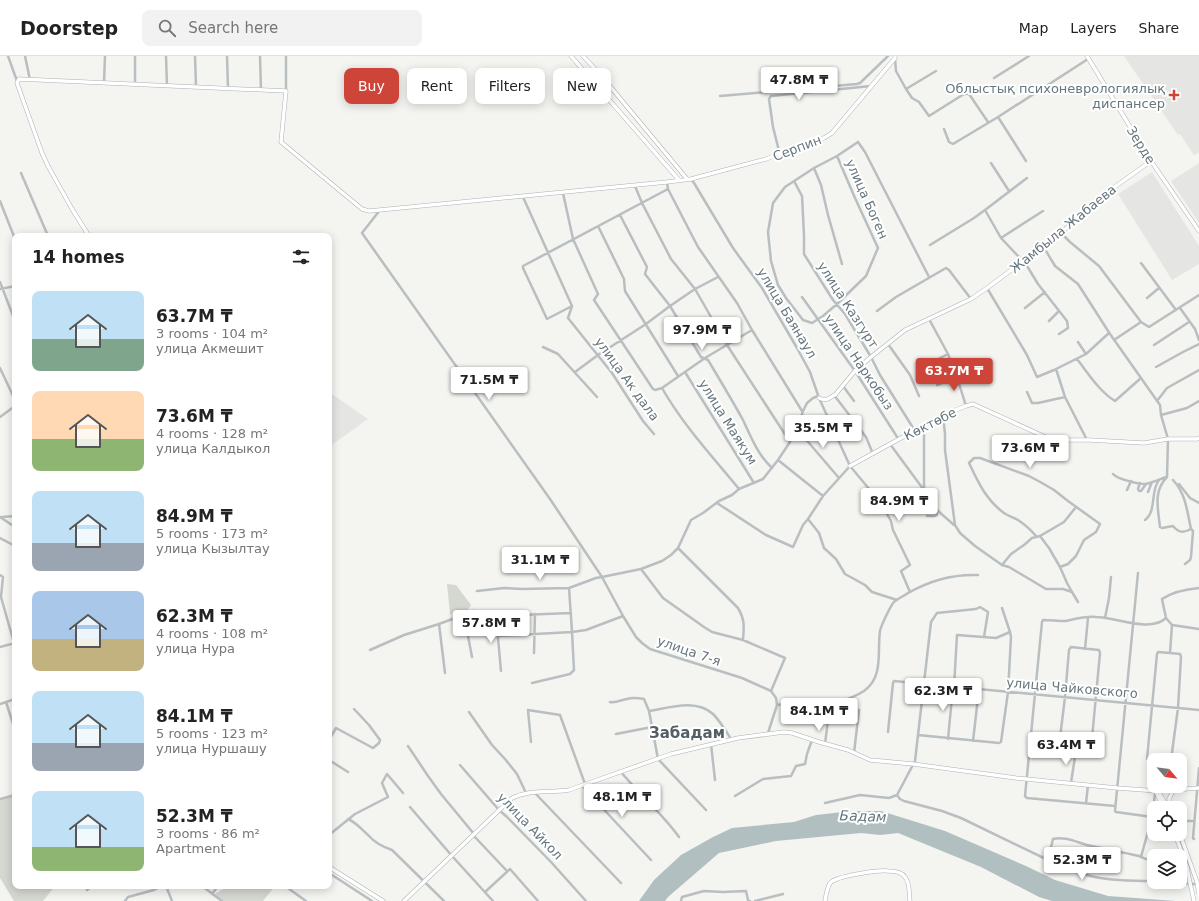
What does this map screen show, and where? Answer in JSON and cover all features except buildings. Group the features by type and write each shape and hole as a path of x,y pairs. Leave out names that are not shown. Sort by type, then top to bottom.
{"street":[{"path":"8,56 42,153 87,233"},
{"path":"25,56 30,80"},
{"path":"104,83 105,56"},
{"path":"135,56 135,84"},
{"path":"166,56 167,86"},
{"path":"195,56 196,87"},
{"path":"227,56 228,88"},
{"path":"260,56 261,90"},
{"path":"17,81 19,79 286,91 286,56"},
{"path":"571,56 680,180"},
{"path":"583,56 689,179"},
{"path":"720,96 857,84 888,56"},
{"path":"994,78 1029,56"},
{"path":"895,57 896,71 906,89 912,98 919,102 929,116 964,94 969,94 988,122"},
{"name":"Серпин","path":"286,91 281,142 365,211 667,182 689,179 780,155 824,138 832,133 895,57"},
{"path":"944,129 949,142 953,144 998,117 1088,57"},
{"name":"Зерде","path":"1088,57 1151,161 1199,231"},
{"path":"906,89 936,71"},
{"path":"780,155 773,127 769,98 771,96 872,86"},
{"path":"998,117 1026,161"},
{"path":"838,156 858,142 872,165 929,277"},
{"name":"улица Боген","path":"838,156 854,198 878,248 866,276 823,316 812,322 803,320 778,285 771,261 768,232 773,203 785,187 814,168 838,156"},
{"name":"Жамбыла Жабаева","path":"819,397 824,400 829,399 843,386 855,371 905,330 971,299 988,288 1061,233 1102,196 1151,161"},
{"path":"991,163 1009,191"},
{"path":"814,168 821,186 842,264"},
{"path":"21,173 47,233"},
{"path":"930,244 974,218 1027,178"},
{"name":"улица Баянаул","path":"689,179 694,183 733,248 762,288 810,372 819,397 850,466 880,502 891,521 893,530 910,566 900,571 910,592"},
{"name":"улица Казгурт","path":"794,181 802,196 804,254 811,267 845,314 880,375 915,431"},
{"path":"667,182 668,189 698,247 737,303 752,330 803,411"},
{"path":"635,186 642,203 671,259 695,289 727,345 790,442"},
{"path":"572,306 547,319 523,268 524,265 668,189"},
{"path":"563,193 573,239 598,294 594,300 653,389 655,390 662,388 705,358 752,330"},
{"name":"улица Ак дала","path":"523,197 572,306 568,318 612,373 643,421 654,434"},
{"path":"0,201 13,233"},
{"name":"улица 7-я","path":"380,210 362,233 550,499 602,577 623,616 639,640 650,649 742,678 771,691"},
{"path":"984,210 1001,238 1024,261 1038,284 1067,321 1068,328 1059,334"},
{"path":"1001,238 1043,211"},
{"path":"620,215 647,267 645,274 670,306 701,357 708,360 756,446 765,461 772,468"},
{"name":"улица Маякум","path":"598,226 624,279 624,291 678,376"},
{"path":"1061,233 1099,266 1142,322 1148,326 1151,327 1199,295"},
{"path":"1043,246 1055,266 1078,284 1114,340 1160,405 1168,440 1167,477 1162,482 1158,492 1160,527 1171,526 1181,532 1191,529"},
{"path":"1141,263 1176,310"},
{"path":"877,311 896,296 946,268 971,299"},
{"path":"575,372 695,289 718,276"},
{"path":"0,282 1,289 12,314"},
{"path":"1,289 12,287"},
{"path":"988,288 1027,355 1037,377 1086,354 1110,333"},
{"path":"1147,298 1159,288"},
{"path":"1025,308 1045,292"},
{"name":"улица Наркобыз","path":"802,297 855,371 899,440"},
{"path":"1180,308 1195,329 1199,340"},
{"path":"1049,321 1059,311"},
{"path":"928,318 948,354 966,406"},
{"path":"1114,340 1142,322"},
{"path":"1154,345 1190,322"},
{"path":"1078,342 1086,354"},
{"path":"888,344 910,375 919,396"},
{"path":"1156,367 1199,344"},
{"path":"543,347 558,354 597,397"},
{"path":"938,359 948,354"},
{"path":"1077,359 1109,398 1115,401 1141,378"},
{"path":"0,368 12,394"},
{"path":"1056,369 1065,397 1087,440"},
{"path":"1157,401 1167,388 1199,370"},
{"name":"улица Маякум","path":"685,372 754,483"},
{"path":"937,385 957,377"},
{"path":"843,386 854,401"},
{"path":"662,388 682,420 739,489"},
{"path":"1027,392 1032,403 1065,397"},
{"path":"834,394 866,437 873,454"},
{"path":"477,591 504,588 569,588 596,578 641,569 662,561 678,548 691,520 732,495 739,489 763,478 778,460 790,442 807,403 813,398 819,397"},
{"path":"1162,415 1186,408 1199,401"},
{"name":"Көктөбе","path":"850,466 943,415 973,404 1052,440 1144,443 1199,438"},
{"path":"0,417 12,408"},
{"path":"943,415 945,450 955,525"},
{"path":"924,426 924,490"},
{"path":"796,429 839,478"},
{"path":"890,444 937,510 955,525 960,533 975,546 1002,565 1009,567 1046,589 1063,589 1072,592"},
{"path":"1036,536 1017,519 1005,513 990,500 980,487 969,463 974,458 980,458 1030,476 1042,482 1100,524 1092,536 1084,540 1076,556 1068,564 1060,567"},
{"path":"778,460 823,496"},
{"path":"717,503 766,535 793,547 803,525 823,496 850,466"},
{"path":"1113,474 1117,478 1146,484 1167,477"},
{"path":"1145,520 1148,518 1152,507 1155,485 1159,480"},
{"path":"1173,480 1186,501 1193,533 1191,557 1185,564"},
{"path":"1127,490 1131,481"},
{"path":"1148,492 1152,482"},
{"path":"1140,483 1138,490 1140,491 1142,491 1146,484"},
{"path":"1179,484 1190,498 1199,504"},
{"path":"903,495 924,490"},
{"path":"1002,565 1011,554 1024,546 1032,538 1040,536 1064,522 1076,507"},
{"path":"927,516 937,515 937,510"},
{"path":"0,517 12,516"},
{"path":"0,517 12,525"},
{"path":"808,519 819,533 824,548 836,559 845,574 865,585 872,592 897,600"},
{"path":"1040,536 1060,567 1078,602"},
{"path":"0,538 12,544"},
{"path":"678,548 738,608 743,616 743,640"},
{"path":"641,569 663,598 704,627 717,633 743,640 785,658 771,691 778,704 768,733"},
{"path":"1138,572 1115,812 1147,816"},
{"path":"0,575 3,577 1,597 12,636"},
{"path":"778,704 783,704 803,714 811,713 864,691 869,687 875,677 878,668 880,630 894,602 917,588 951,577 978,575"},
{"path":"1105,618 1111,577"},
{"path":"1063,589 1067,583"},
{"path":"532,683 570,674 574,670 569,588"},
{"path":"1170,653 1172,625 1166,618 1162,600 1163,598 1182,591 1199,588"},
{"path":"825,803 860,795 889,798 897,795 915,761 931,622 937,613 976,609 980,607 988,612 984,637"},
{"path":"918,736 1001,742 1008,692 1011,637 1002,608"},
{"path":"370,650 404,634 439,624 474,611 482,612 490,616 571,613"},
{"path":"534,653 535,614"},
{"path":"464,615 472,657"},
{"path":"496,616 501,671"},
{"path":"498,636 586,630 623,616"},
{"path":"1115,806 1027,798 1025,796 1042,621 1063,621 1096,617 1133,623 1155,624 1166,618"},
{"path":"1085,649 1088,618"},
{"path":"439,624 445,673"},
{"path":"1172,625 1199,629"},
{"path":"948,739 957,635 999,638 1010,632"},
{"path":"0,647 12,644"},
{"path":"1071,647 1085,649 1100,651 1091,749 1089,751 1061,748 1059,746 1069,650 1071,647"},
{"path":"1148,753 1158,652 1180,654 1182,657 1178,708 1172,753"},
{"name":"улица Чайковского","path":"888,732 894,681 1199,710"},
{"path":"974,741 979,689"},
{"path":"610,702 627,698 638,698 644,700 649,711 658,759 706,810"},
{"path":"0,704 12,700"},
{"path":"6,702 12,721"},
{"path":"649,711 685,705 705,709 719,721 731,739"},
{"path":"332,735 336,728 373,748 379,743 380,740 369,725 354,709"},
{"path":"531,742 528,710 560,715 583,785 651,860"},
{"path":"854,752 858,710"},
{"path":"469,712 492,745 517,774 526,793"},
{"path":"825,744 828,720"},
{"path":"616,734 652,728"},
{"path":"404,901 499,810 518,794 569,790 671,754 731,739 768,733 788,732 854,752 870,760 1027,779 1147,790"},
{"path":"735,796 763,779 791,776 796,766 805,764 812,740"},
{"path":"711,744 716,780"},
{"path":"408,746 441,794 474,835 507,871"},
{"path":"1071,783 1076,750"},
{"path":"332,762 348,772"},
{"name":"улица Айкол","path":"460,765 499,810 551,862 586,901"},
{"path":"1194,839 1194,821 1199,768"},
{"path":"621,771 631,784 672,826 679,837"},
{"path":"332,832 355,814 388,798 382,783 387,774 403,793"},
{"path":"1086,803 1088,785"},
{"path":"1187,789 1198,788"},
{"path":"534,792 621,883"},
{"path":"897,795 901,800 942,811 961,818 1048,860 1079,873 1095,877 1147,881"},
{"path":"0,799 12,796"},
{"path":"410,807 493,901"},
{"path":"348,819 355,822 369,837 382,847 392,850 444,901"},
{"path":"1187,821 1194,821"},
{"path":"1140,857 1147,834"},
{"path":"1048,860 1053,839 1064,839 1140,857 1147,860"},
{"path":"1178,841 1187,867 1194,901"},
{"path":"1183,841 1198,883 1199,894"},
{"path":"485,892 510,868 538,901"},
{"path":"332,869 382,901"},
{"path":"825,901 830,883 836,878 877,871 889,871 900,873 905,876 908,882 910,901"},
{"path":"332,875 372,901"},
{"path":"1187,884 1198,883"},
{"path":"125,901 128,897 156,889"},
{"path":"167,889 172,901"},
{"path":"206,889 222,901"},
{"path":"212,894 216,889"},
{"path":"289,889 306,901"},
{"path":"681,901 682,897 704,891 746,891 748,900 750,901"},
{"path":"755,901 783,894"}],"shaded area":[{"name":"Облыстық психоневрологиялық диспансер","path":"1124,56 1199,56 1199,153 1194,155 1180,134 1178,135"},
{"path":"1199,163 1199,223 1171,181"},
{"path":"1152,172 1199,246 1199,264 1172,280 1118,194"},
{"path":"332,394 368,419 332,445"},
{"path":"447,584 456,585 471,605 467,611 450,614"},
{"path":"12,794 12,889 53,889 43,901 14,901 0,878 0,800"},
{"path":"223,889 273,889 263,901 224,901 215,894"}],"water":[{"name":"Бадам","path":"852,811 881,811 945,831 1055,880 1108,896 1176,901 1052,901 1039,897 981,867 898,833 880,835 861,833 776,841 719,853 665,901 639,901 654,880 681,855 732,828 794,822 816,815"}],"place":[{"name":"Облыстық психоневрологиялық диспансер","path":"1174,95"}],"district":[{"name":"Забадам","path":"687,733"}]}
